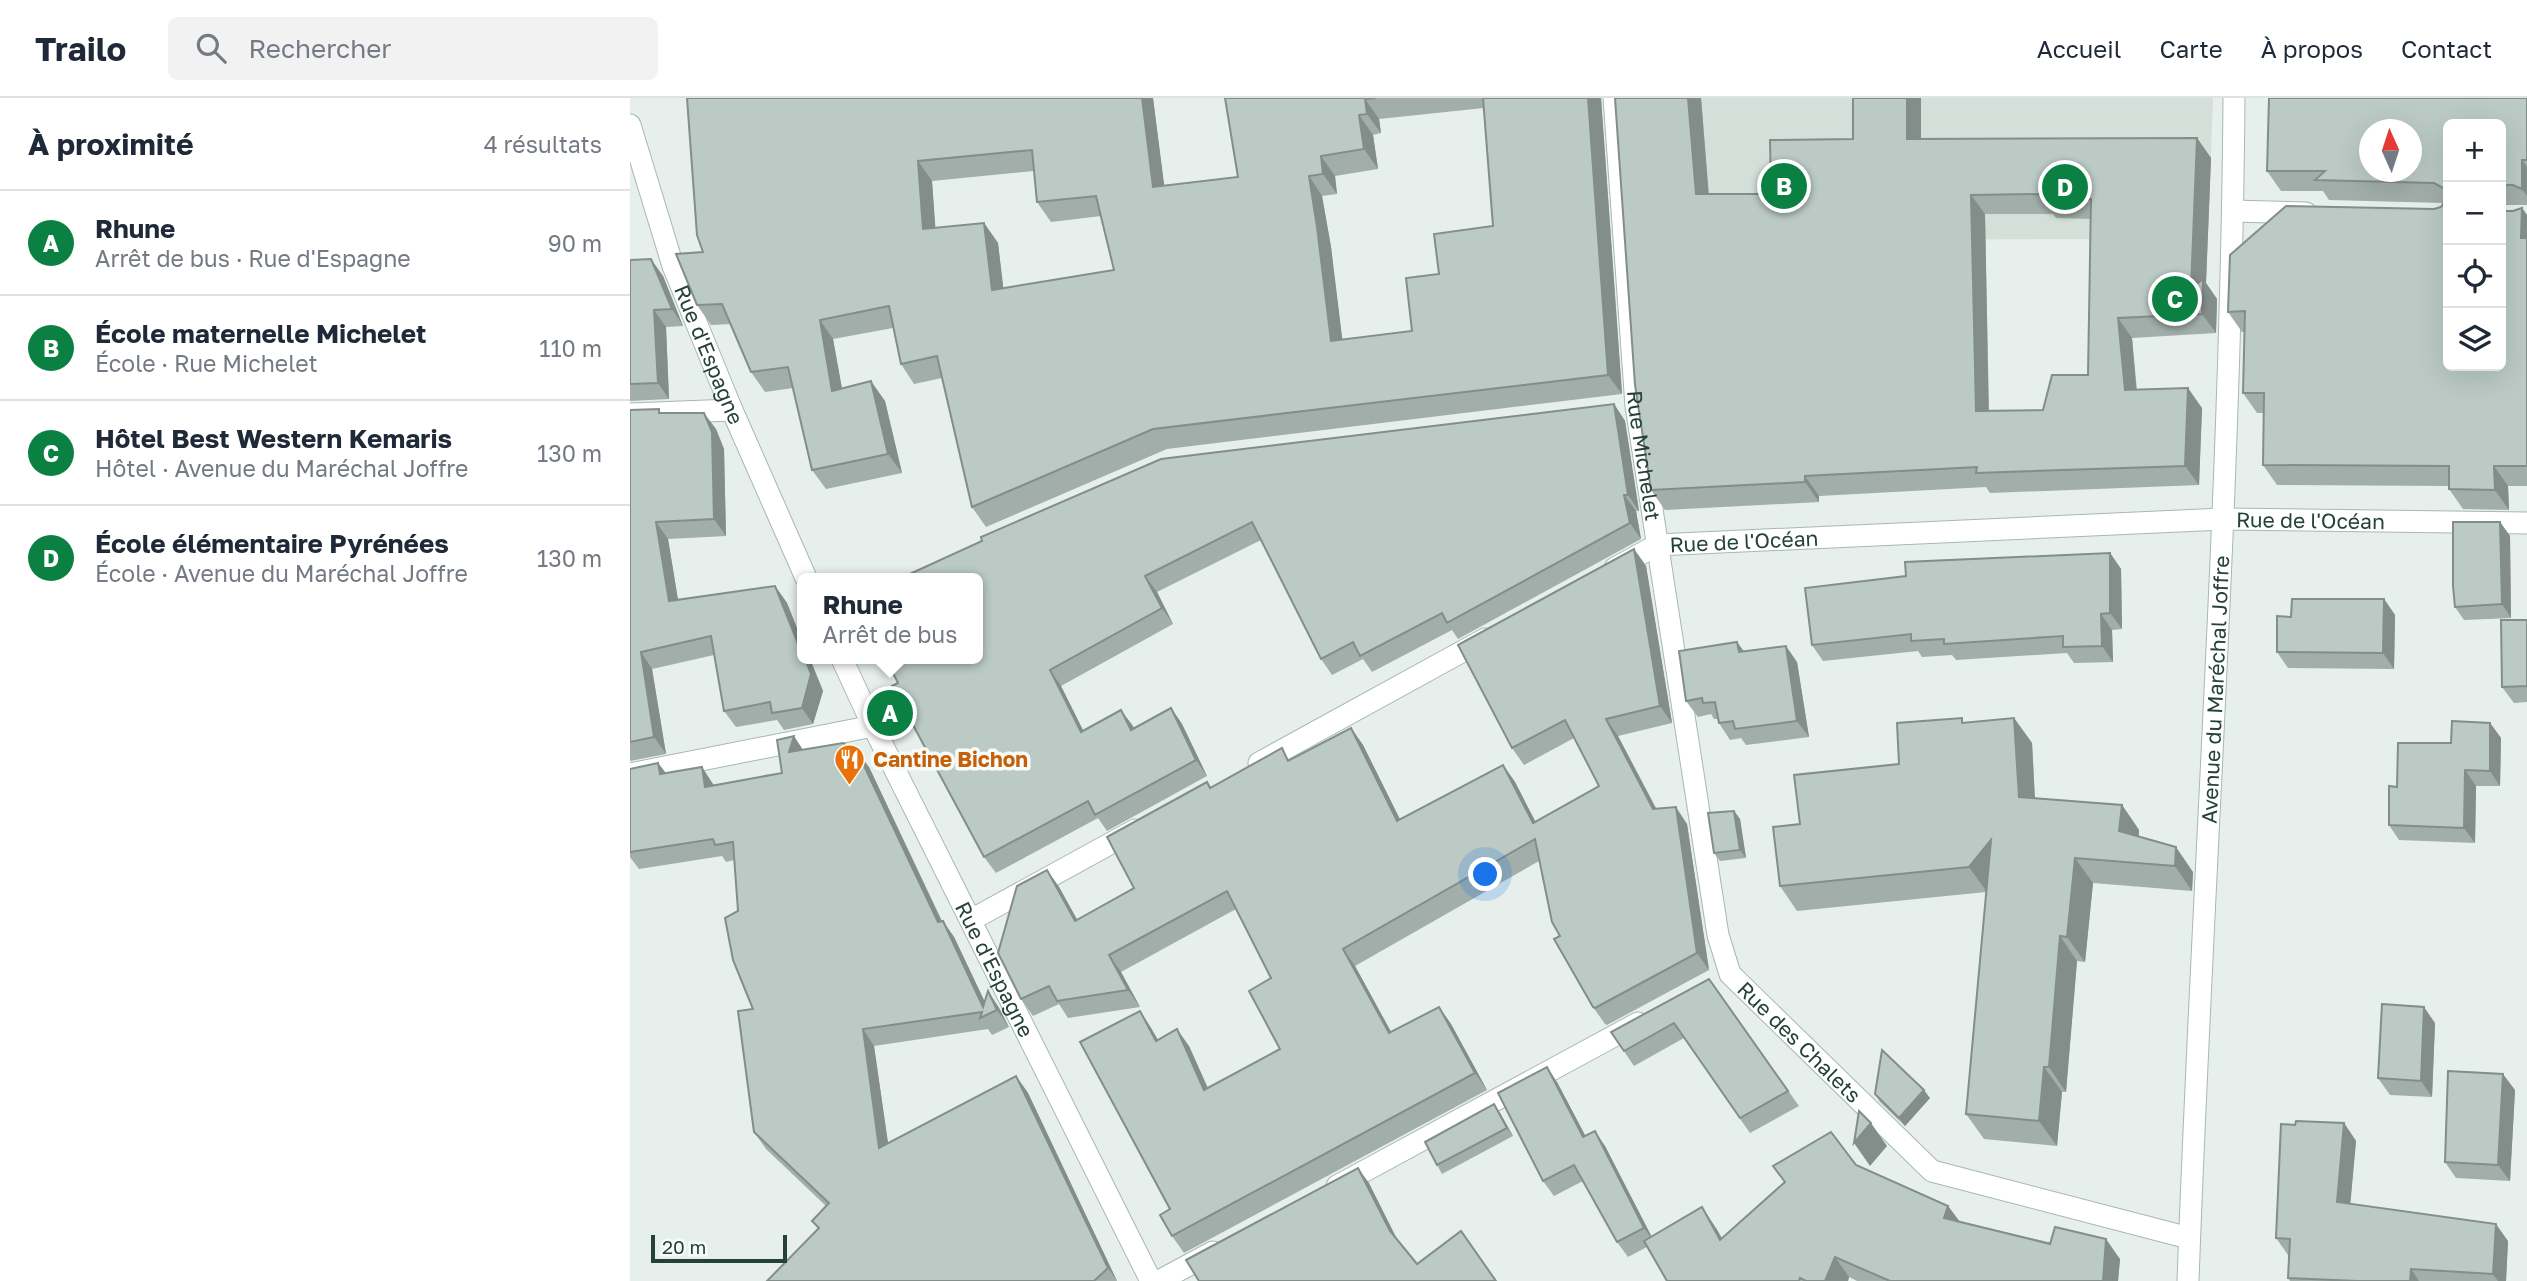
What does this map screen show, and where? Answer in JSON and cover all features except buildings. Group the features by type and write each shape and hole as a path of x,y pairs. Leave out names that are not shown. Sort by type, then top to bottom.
{"street":[{"name":"Rue Michelet","path":"1614,98 1636,406 1723,978"},
{"name":"Avenue du Maréchal Joffre","path":"2188,1281 2222,519 2233,211 2234,98"},
{"name":"Rue d'Espagne","path":"630,125 673,266 732,411 804,573"},
{"path":"2233,211 2327,213"},
{"path":"1609,410 1636,406"},
{"path":"630,414 732,411"},
{"name":"Rue de l'Océan","path":"1596,578 1657,545 2222,519 2527,523"},
{"path":"1241,772 1498,632"},
{"name":"Rue d'Espagne","path":"844,664 1151,1281"},
{"path":"630,774 873,726"},
{"path":"971,920 1155,819"},
{"name":"Rue des Chalets","path":"1723,978 1932,1171 2189,1238"},
{"path":"1317,1196 1657,1013"},
{"path":"1159,1281 1232,1242"}],"shaded area":[{"path":"1639,98 2213,98 2208,239 1649,240"}],"place":[{"name":"École maternelle Michelet","path":"1784,186"},
{"name":"École élémentaire Pyrénées","path":"2065,187"},
{"name":"Hôtel Best Western Kemaris","path":"2175,299"},
{"name":"Rhune","path":"890,713"},
{"name":"Cantine Bichon","path":"850,786"}]}
